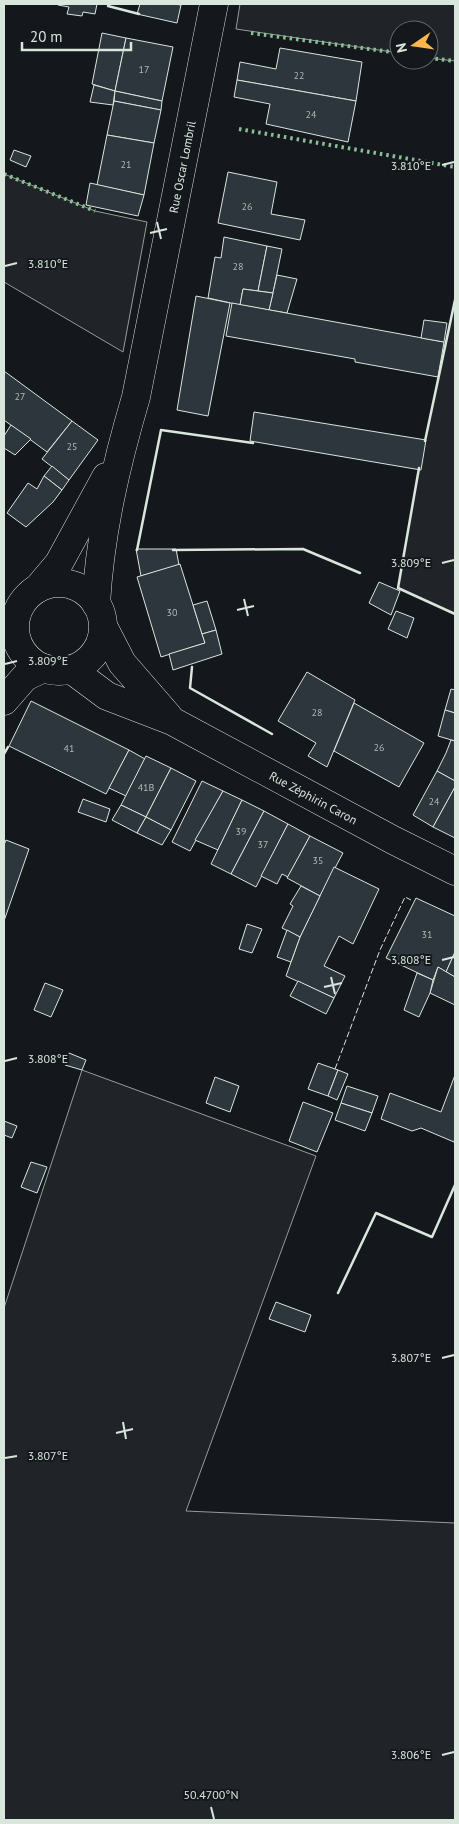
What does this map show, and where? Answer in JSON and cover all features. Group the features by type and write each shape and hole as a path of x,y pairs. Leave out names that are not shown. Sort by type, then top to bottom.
{"street":[{"name":"Rue Oscar Lombril","path":"100,616 98,567 122,447 136,397 214,4"},
{"name":"Rue Oscar Lombril","path":"38,588 59,563 92,506 122,447"},
{"path":"56,583 74,585 90,595 100,616 100,646 88,661 72,670 54,672 36,666 23,653 16,636 10,634 24,600 38,588 56,583"},
{"name":"Rue Zéphirin Caron","path":"100,616 122,663 172,721"},
{"path":"4,701 25,677 44,668"},
{"name":"Rue Zéphirin Caron","path":"72,670 107,696 172,721 384,835 455,870"}],"shaded area":[{"path":"240,4 455,4 455,61 439,59 439,20 389,20 389,52 236,29"},
{"path":"4,174 95,211 147,222 123,352 4,282"},
{"path":"455,300 455,614 398,588 419,469"},
{"path":"82,1070 316,1156 186,1511 455,1523 455,1820 4,1820 4,1308"}],"building":[{"path":"58,4 97,4 95,14 83,12 82,16 67,14 69,7"},
{"path":"140,4 181,5 177,23 137,14"},
{"path":"102,33 126,38 115,91 92,84"},
{"path":"126,38 173,47 162,101 115,91"},
{"path":"280,48 362,62 356,101 237,80 240,62 276,69"},
{"path":"237,80 356,101 348,142 266,124 270,104 234,97"},
{"path":"94,85 115,91 113,105 90,102"},
{"path":"115,91 162,101 161,110 114,101"},
{"path":"114,101 161,110 154,143 107,135"},
{"path":"107,135 154,143 144,195 97,185"},
{"path":"14,150 31,156 26,167 10,160"},
{"path":"228,172 277,182 271,214 305,220 300,240 218,223"},
{"path":"90,183 144,195 138,216 86,205"},
{"path":"224,237 267,246 258,291 243,289 240,305 208,298 215,257 221,258"},
{"path":"267,246 282,249 273,293 258,291"},
{"path":"277,275 297,279 287,313 269,310"},
{"path":"243,289 273,293 269,310 240,305"},
{"path":"196,296 230,303 208,416 177,410"},
{"path":"232,303 444,342 438,377 355,362 355,359 226,336"},
{"path":"424,320 447,323 444,342 421,338"},
{"path":"4,371 72,421 47,452 4,420"},
{"path":"254,412 426,440 421,470 250,441"},
{"path":"72,421 98,440 69,480 42,459"},
{"path":"11,425 31,439 15,455 4,448 4,436"},
{"path":"52,466 69,480 62,490 44,476"},
{"path":"44,476 62,490 53,502 26,527 7,513 28,483 37,489"},
{"path":"136,549 176,549 179,565 141,576"},
{"path":"180,564 205,643 161,657 137,577"},
{"path":"379,582 400,591 391,615 369,603"},
{"path":"207,601 216,630 202,634 193,605"},
{"path":"396,611 414,618 407,638 388,629"},
{"path":"216,630 222,654 173,670 169,654 205,643 202,634"},
{"path":"307,672 355,700 327,767 308,756 316,743 278,721"},
{"path":"451,689 455,690 455,713 445,710"},
{"path":"31,701 129,750 106,794 9,746"},
{"path":"354,703 424,743 399,787 334,751"},
{"path":"445,710 455,713 455,741 438,736"},
{"path":"451,740 455,741 455,781 437,771"},
{"path":"129,750 145,759 126,796 109,788"},
{"path":"146,756 171,768 146,817 121,805"},
{"path":"171,768 196,781 171,830 146,817"},
{"path":"437,771 455,781 455,787 433,827 413,815"},
{"path":"202,781 223,791 190,851 172,842"},
{"path":"455,787 455,838 433,827"},
{"path":"223,791 242,800 218,850 195,840"},
{"path":"83,799 110,809 106,822 78,812"},
{"path":"242,800 264,811 231,874 211,864"},
{"path":"121,805 146,817 137,833 112,820"},
{"path":"264,811 288,824 256,887 231,874"},
{"path":"146,817 171,830 162,845 137,833"},
{"path":"288,824 310,836 288,877 282,874 277,884 261,876"},
{"path":"310,836 343,853 320,896 287,878"},
{"path":"6,840 29,849 4,921 4,845"},
{"path":"334,867 379,889 353,944 339,936 324,966 345,976 334,998 286,976 300,937"},
{"path":"301,886 320,896 300,937 282,928 293,906 290,904"},
{"path":"416,898 455,916 455,952 446,972 438,967 433,980 386,958"},
{"path":"247,924 262,929 252,953 239,949"},
{"path":"287,930 300,937 291,962 277,957"},
{"path":"455,952 455,977 446,972"},
{"path":"438,967 455,977 455,1005 430,993"},
{"path":"417,973 433,980 430,993 419,1017 404,1010"},
{"path":"298,981 334,998 326,1014 290,996"},
{"path":"45,983 63,990 51,1017 34,1010"},
{"path":"69,1053 86,1060 82,1070 65,1065"},
{"path":"318,1063 338,1070 328,1096 308,1089"},
{"path":"338,1070 348,1074 337,1100 328,1096"},
{"path":"455,1075 454,1142 421,1128 412,1131 381,1119 390,1093 441,1112"},
{"path":"215,1077 239,1086 230,1112 206,1103"},
{"path":"347,1086 378,1096 372,1113 341,1103"},
{"path":"303,1102 333,1113 317,1152 289,1141"},
{"path":"341,1103 372,1113 365,1131 335,1120"},
{"path":"4,1121 17,1126 12,1138 4,1135"},
{"path":"31,1162 47,1167 37,1193 21,1187"},
{"path":"276,1302 311,1315 305,1332 269,1319"}],"hedge":[{"path":"251,33 389,52"},
{"path":"439,59 455,61"},
{"path":"239,129 455,167"},
{"path":"4,174 95,211"}],"fence":[{"path":"335,1069 380,950 405,897 411,900"}],"wall":[{"path":"108,6 139,14"},
{"path":"425,441 455,300"},
{"path":"137,550 161,430 253,443"},
{"path":"419,468 398,588 455,614"},
{"path":"173,550 303,549 360,573"},
{"path":"192,667 190,688 272,734"},
{"path":"4,754 8,747"},
{"path":"338,1293 376,1213 432,1237 455,1185"}]}
